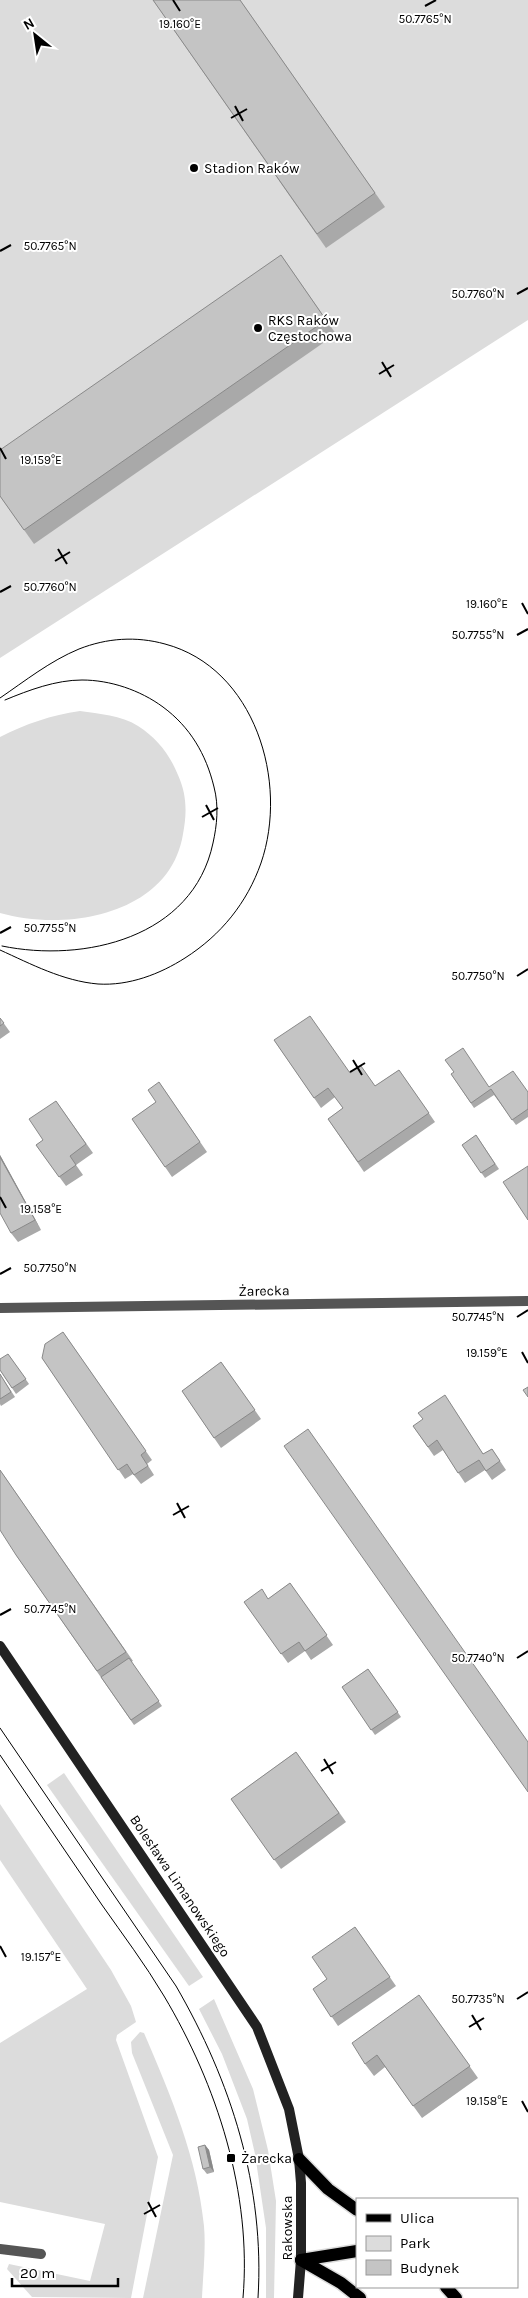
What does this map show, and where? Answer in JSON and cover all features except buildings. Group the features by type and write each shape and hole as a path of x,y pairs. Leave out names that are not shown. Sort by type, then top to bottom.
{"main road":[{"path":"299,2159 328,2189 356,2209"},
{"path":"301,2260 356,2251"},
{"path":"301,2260 341,2283 360,2298"},
{"path":"447,2288 456,2298"}],"street":[{"name":"Żarecka","path":"0,1308 528,1301"},
{"name":"Bolesława Limanowskiego","path":"0,1646 257,2027 289,2109 299,2159"},
{"name":"Rakowska","path":"298,2298 301,2260 301,2183 299,2159"},
{"path":"0,2249 41,2254"}],"green space":[{"name":"RKS Raków Częstochowa","path":"0,0 528,0 528,320 0,658"},
{"path":"80,711 131,722 151,736 171,761 181,782 185,804 183,834 174,861 158,883 137,900 111,911 83,918 55,920 26,918 0,913 0,737 39,721"},
{"path":"64,1773 203,1977 189,1986 47,1785"},
{"path":"0,1804 111,1970 131,2006 136,2022 117,2035 116,2040 158,2157 131,2298 32,2297 7,2269 9,2264 90,2281 105,2224 0,2202 0,2043 87,1989 0,1860"},
{"path":"214,1999 253,2089 268,2150 276,2201 274,2298 266,2298 266,2228 255,2154 247,2119 222,2054 199,2009"},
{"path":"140,2032 144,2033 182,2127 201,2200 205,2235 202,2298 143,2298 173,2155 132,2053 131,2042"}],"tram line":[{"path":"0,698 58,659 90,645 122,639 154,641 165,644 196,657 222,677 242,702 257,732 267,764 270,798 269,831 261,863 240,905 210,939 175,964 155,974 133,981 98,984 60,976 0,950"},
{"path":"2,946 34,950 67,950 100,946 131,936 159,922 183,902 202,875 213,843 217,815 216,794 211,775 196,742 173,715 145,696 114,684 93,680 72,680 33,689 5,700"},
{"path":"0,1728 176,1986 196,2022 213,2059 228,2097 250,2176 256,2216 259,2257 258,2298"},
{"path":"0,1755 157,1984 183,2030 200,2066 215,2103 227,2141 236,2180 242,2219 243,2298"}],"place":[{"name":"Stadion Raków","path":"194,168"},
{"name":"RKS Raków Częstochowa","path":"258,328"},
{"name":"Żarecka","path":"231,2158"}]}
